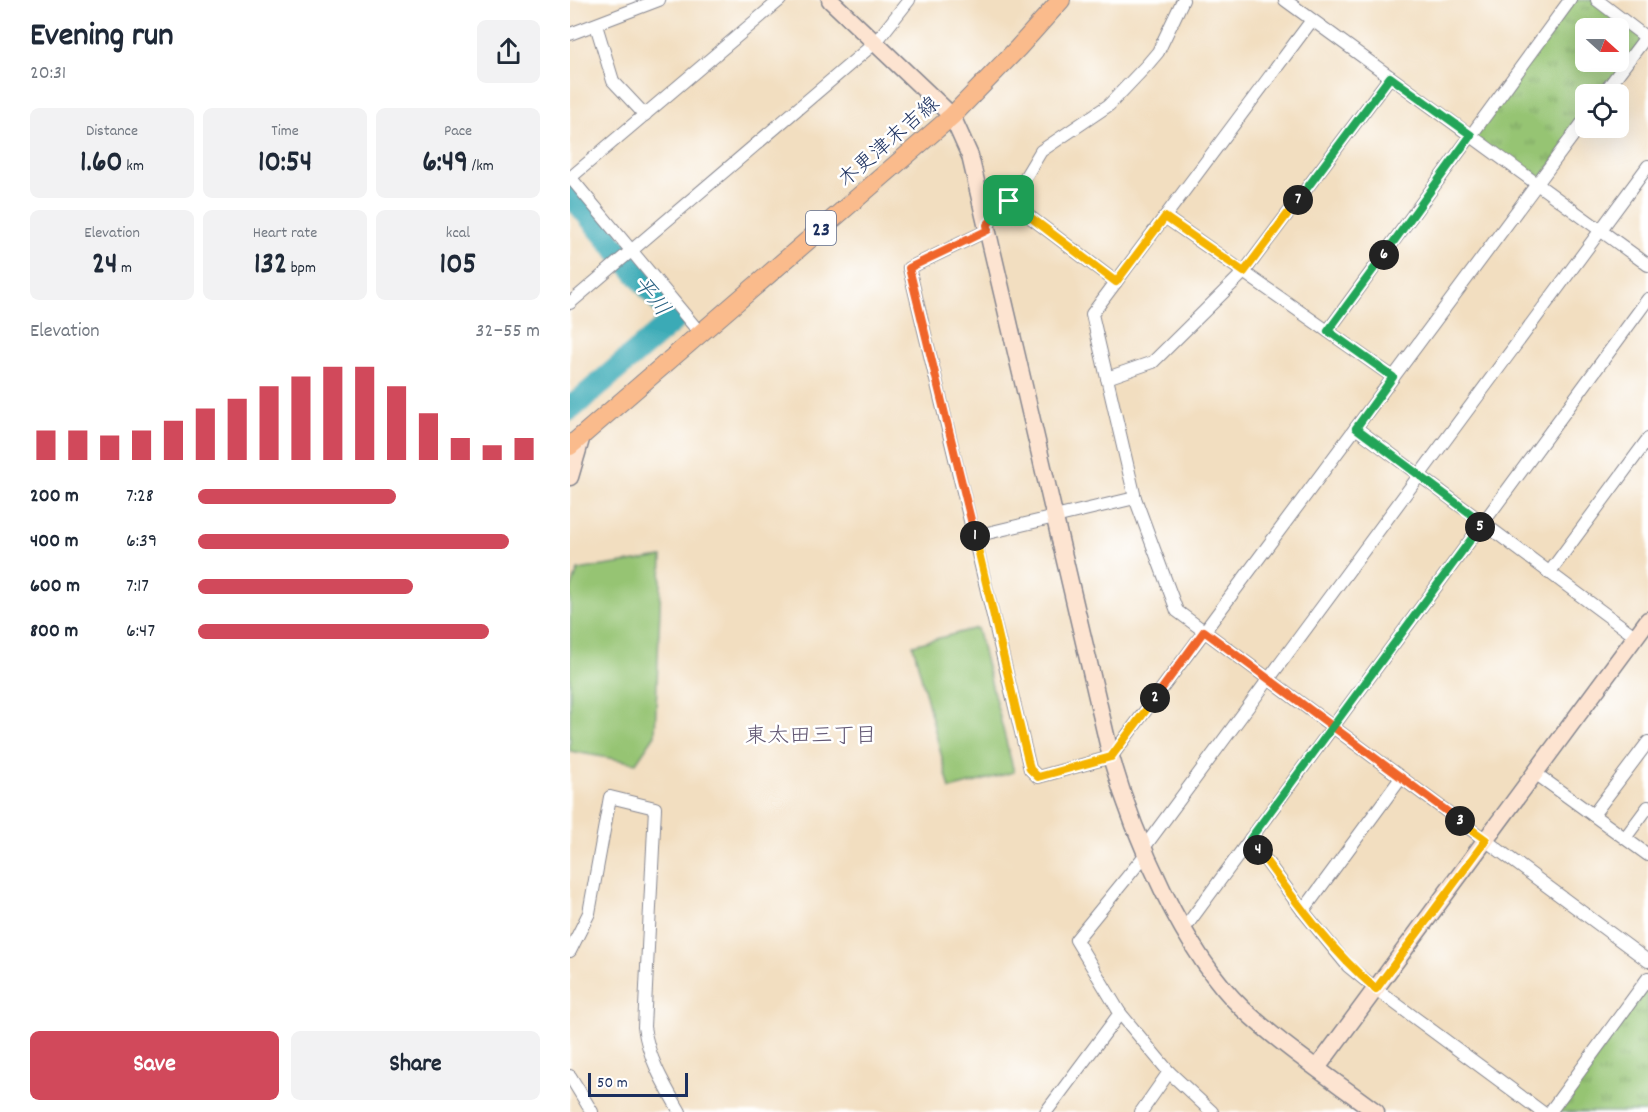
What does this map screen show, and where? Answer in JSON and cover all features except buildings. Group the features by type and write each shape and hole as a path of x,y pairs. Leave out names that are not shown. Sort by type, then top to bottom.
{"main road":[{"name":"木更津末吉線","path":"576,441 952,116 1061,0"}],"street":[{"path":"570,34 659,0"},
{"path":"700,333 625,255 570,178 780,0"},
{"path":"830,0 952,116 970,156 1111,757 1125,807 1144,852 1207,966 1242,1008 1376,1112"},
{"path":"570,303 876,42 909,0"},
{"path":"1183,0 1158,52 1147,65 1108,105 1041,151 1009,201 988,228 909,268 1030,769 1038,777 1111,757 1575,133"},
{"path":"1285,0 1648,265"},
{"path":"1306,0 1309,17 1092,314 1135,498 1177,611 1648,961"},
{"path":"1328,331 1570,0"},
{"path":"1598,0 1647,38 1611,84"},
{"path":"596,25 613,81 645,115"},
{"path":"1107,378 1154,362 1244,272 1390,77"},
{"path":"1212,1112 1169,1072 1120,1013 1076,940 1144,852 1648,166"},
{"path":"1009,201 1116,282"},
{"path":"1165,217 1393,377"},
{"path":"1185,929 1648,299"},
{"path":"1317,1068 1643,631 1549,573 1356,428"},
{"path":"1549,573 1648,439"},
{"path":"570,477 576,441"},
{"path":"975,536 1055,515 1135,498"},
{"path":"1593,815 1648,742"},
{"path":"1536,773 1648,855"},
{"path":"1303,911 1401,778"},
{"path":"570,951 588,913 610,797 655,808 644,1027 652,1061 680,1112"},
{"path":"1625,838 1648,808"},
{"path":"1250,839 1303,911 1348,966 1542,1112"},
{"path":"1550,1112 1648,978"},
{"path":"1046,1112 1120,1013"},
{"path":"1141,1112 1169,1072"},
{"path":"570,1076 592,1112"}],"green space":[{"path":"1570,0 1597,0 1621,18 1575,18 1575,72 1620,72 1611,84 1575,84 1575,132 1537,184 1471,135"},
{"path":"1629,24 1646,37 1629,60"},
{"path":"662,557 655,735 636,763 570,751 570,592 578,570"},
{"path":"977,628 1014,772 950,789 913,645"},
{"path":"1648,987 1648,1112 1556,1112"}],"waterway":[{"name":"平川","path":"570,193 675,319 570,409"}],"district":[{"name":"東太田三丁目","path":"811,734"}],"route":[{"path":"1009,201 987,225 988,230 909,268 1030,769 1038,777 1111,757 1204,631 1333,727 1401,778 1486,840 1376,989 1348,966 1303,911 1250,839 1333,727 1483,523 1356,428 1393,377 1328,331 1471,135 1390,77 1244,272 1165,217 1116,282 1009,201"}]}
